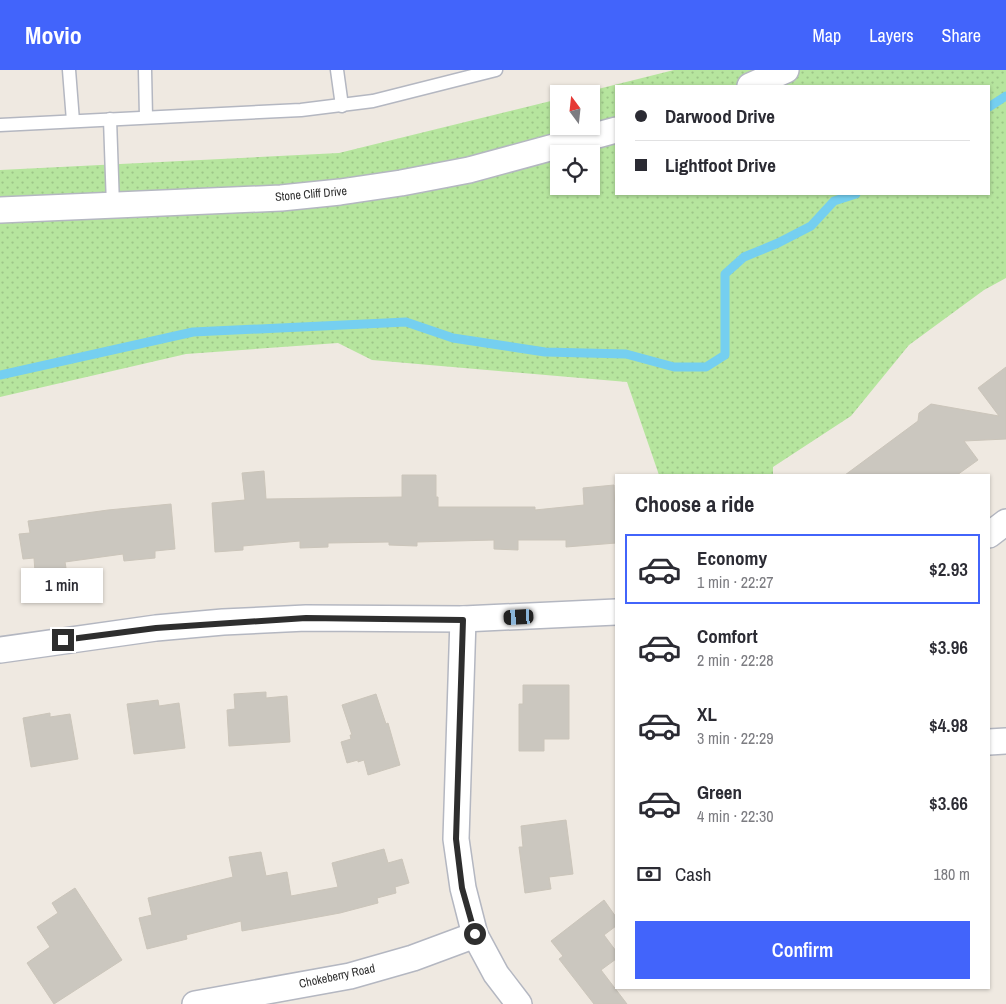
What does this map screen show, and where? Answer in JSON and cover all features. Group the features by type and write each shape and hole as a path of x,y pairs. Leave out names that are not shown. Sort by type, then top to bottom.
{"street":[{"path":"752,85 786,70"},
{"name":"Stone Cliff Drive","path":"0,210 281,198 340,192 402,183 477,167 615,130"},
{"path":"990,534 1006,522"},
{"path":"0,650 148,629 223,622 306,618 463,620 615,612"},
{"path":"463,620 456,839 462,888 475,934 496,974 519,1004"},
{"path":"990,742 1006,741"},
{"name":"Chokeberry Road","path":"195,1004 350,976 413,958 475,934"}],"lane":[{"path":"69,70 73,121"},
{"path":"145,70 146,117"},
{"path":"338,70 342,106"},
{"path":"0,125 301,110 342,106 373,101 496,70"},
{"path":"110,119 113,206"}],"green space":[{"path":"674,70 1006,70 1006,278 984,290 909,345 851,416 773,467 773,474 659,474 627,382 372,360 338,343 186,354 0,397 0,170 339,153 550,101 550,135 600,135 600,88"}],"building":[{"path":"1006,367 1006,439 964,441 978,460 958,474 846,474 918,421 919,413 931,404 999,416 978,388"},
{"path":"264,471 266,499 402,497 402,475 436,475 438,507 535,507 535,510 584,505 583,488 614,485 615,543 566,547 566,540 518,540 518,550 494,549 494,540 417,542 417,546 389,545 389,542 328,543 328,547 300,548 300,541 243,546 243,550 215,552 212,503 245,500 242,473"},
{"path":"171,504 175,549 155,551 155,558 124,561 123,554 65,562 66,568 35,572 34,558 23,559 19,534 30,533 28,521"},
{"path":"523,685 569,685 569,739 544,739 544,751 519,751 519,704 523,704"},
{"path":"266,692 266,698 287,696 290,742 229,746 227,710 235,709 234,694"},
{"path":"376,694 386,724 388,723 400,765 368,775 364,760 347,763 341,742 351,739 350,735 352,735 342,705"},
{"path":"158,700 159,706 179,703 185,748 134,754 127,704"},
{"path":"50,713 50,717 70,714 78,759 31,767 23,718"},
{"path":"566,820 573,874 549,877 551,889 525,893 519,847 523,847 521,826"},
{"path":"384,849 388,863 402,859 409,883 395,887 396,893 377,898 378,903 340,913 242,931 241,921 186,935 187,939 147,949 139,918 152,915 148,898 233,877 229,857 261,852 266,876 287,872 291,896 338,887 332,863"},
{"path":"75,888 122,960 54,1004 27,963 50,947 37,927 58,913 52,903"},
{"path":"604,900 615,916 615,927 604,935 615,950 615,960 601,970 627,1004 594,1004 559,959 563,956 551,941"}],"waterway":[{"path":"990,106 1006,96"},
{"path":"0,375 193,332 406,322 453,338 545,352 626,354 674,367 706,367 725,355 725,274 744,257 778,243 811,226 834,201 853,195"}],"route":[{"path":"63,640 156,628 223,622 306,618 463,620 456,839 462,888 475,934"}]}
